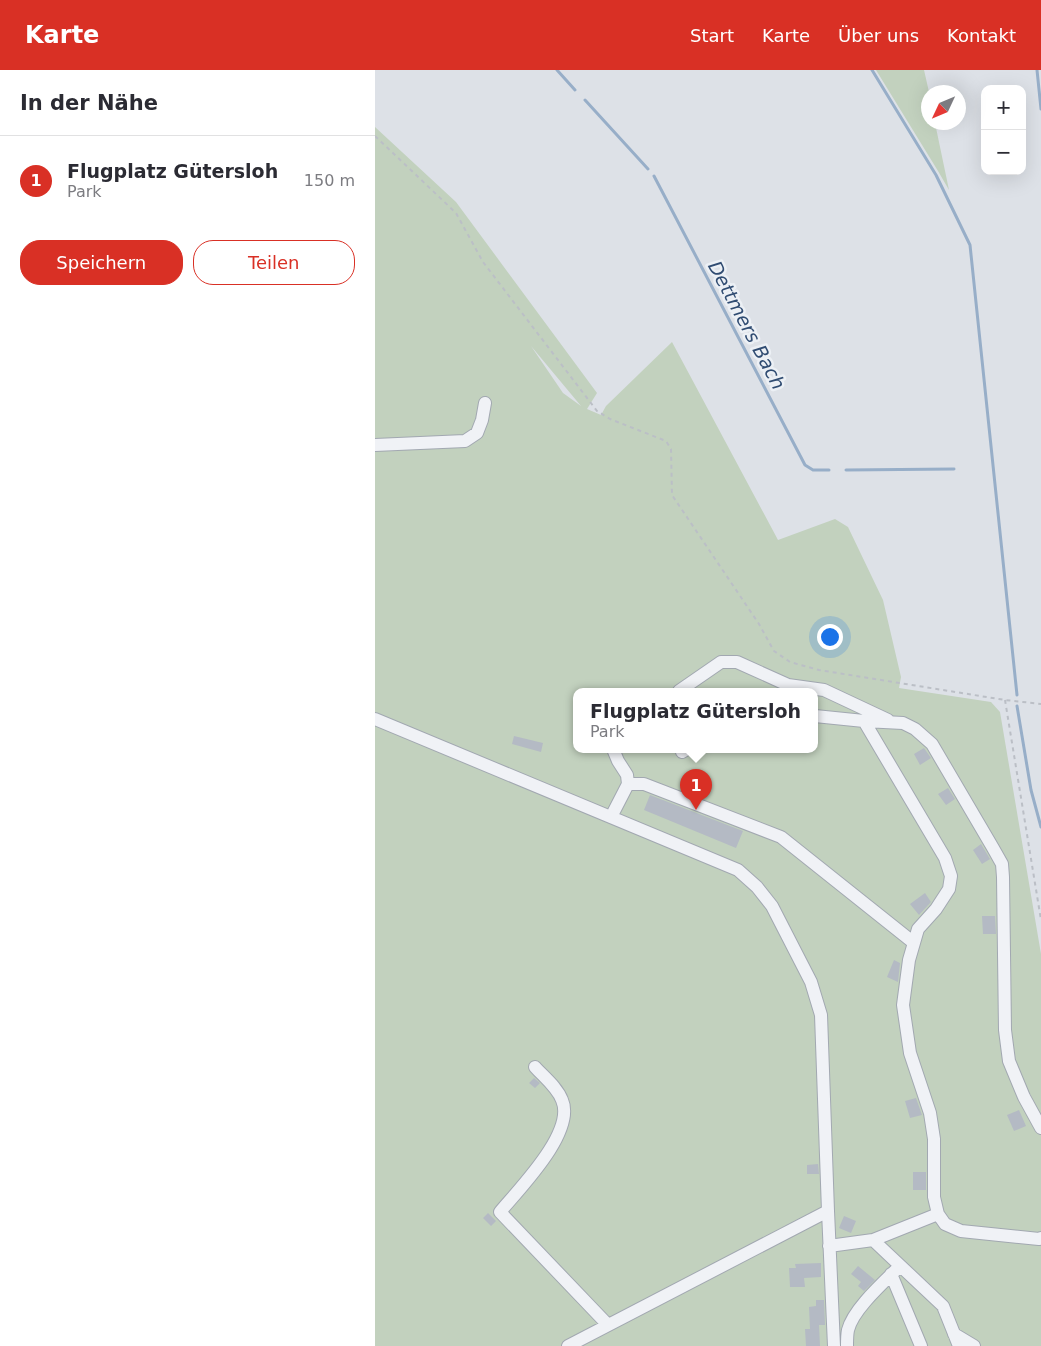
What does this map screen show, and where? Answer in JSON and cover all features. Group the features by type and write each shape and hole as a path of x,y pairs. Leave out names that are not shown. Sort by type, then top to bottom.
{"lane":[{"path":"375,444 465,441 477,433 483,420 485,403"},
{"path":"683,688 721,662 737,662 788,685 810,688"},
{"path":"818,689 824,690 892,722"},
{"path":"818,716 903,723 915,728 932,744 1002,864 1005,1030 1009,1061 1024,1097 1041,1128"},
{"path":"375,719 738,870 772,906 811,982 821,1015 834,1346"},
{"path":"864,721 945,858 951,876 949,889 936,909 918,929 909,960 903,1005 910,1053 930,1113 934,1139 934,1197 938,1214 945,1224 961,1231 1041,1238"},
{"path":"611,816 628,784 627,775 615,753"},
{"path":"628,784 644,784 781,837 914,943"},
{"path":"535,1067 556,1089 563,1102 564,1117 558,1138 547,1155 500,1212 608,1325"},
{"path":"568,1346 828,1212"},
{"path":"829,1246 873,1240 938,1214"},
{"path":"873,1240 896,1270 943,1306 957,1340 974,1346"},
{"path":"847,1346 848,1330 867,1298 896,1270"},
{"path":"896,1270 921,1346"}],"path":[{"path":"375,136 456,213 483,262 597,411 610,420 666,442 671,449 672,495 759,624 774,651 790,662 819,670 1041,704"},
{"path":"1005,700 1041,920"}],"green space":[{"path":"876,70 924,70 927,85 921,85 921,130 936,130 949,190"},
{"path":"375,127 456,202 597,393 587,409 601,415 606,406 672,342 778,540 835,519 848,527 883,600 901,677 899,688 991,702 1000,712 1041,954 1041,1346 375,1346","holes":["531,346 581,406 563,393"]}],"building":[{"path":"514,736 543,743 541,752 512,744"},
{"path":"924,748 931,758 920,765 914,754"},
{"path":"948,788 955,799 946,805 938,794"},
{"path":"650,795 743,831 736,848 644,810"},
{"path":"981,844 990,859 982,864 973,850"},
{"path":"925,893 931,902 919,915 910,904"},
{"path":"982,916 995,916 996,934 983,934"},
{"path":"894,960 900,963 898,982 887,977"},
{"path":"534,1078 540,1083 535,1088 529,1083"},
{"path":"916,1098 922,1115 910,1118 905,1101"},
{"path":"1019,1110 1026,1126 1014,1131 1007,1115"},
{"path":"818,1164 819,1174 807,1174 807,1165"},
{"path":"913,1172 926,1172 926,1190 913,1190"},
{"path":"488,1213 496,1221 491,1226 483,1218"},
{"path":"844,1216 856,1221 851,1233 839,1228"},
{"path":"821,1263 821,1277 804,1278 805,1287 790,1287 789,1268 796,1268 795,1264"},
{"path":"858,1266 875,1280 864,1291 858,1286 861,1282 851,1274"},
{"path":"816,1300 824,1300 825,1325 819,1325 820,1346 806,1346 805,1329 810,1329 809,1307 816,1306"}],"waterway":[{"name":"Dettmers Bach","path":"557,70 575,90"},
{"path":"872,70 936,175 970,245 1017,695"},
{"path":"1037,70 1041,109"},
{"name":"Dettmers Bach","path":"585,100 648,169"},
{"name":"Dettmers Bach","path":"654,176 805,465 813,470 829,470"},
{"name":"Dettmers Bach","path":"846,470 954,469"},
{"path":"1017,706 1031,790 1041,827"}],"place":[{"name":"Flugplatz Gütersloh","path":"696,810"}]}
